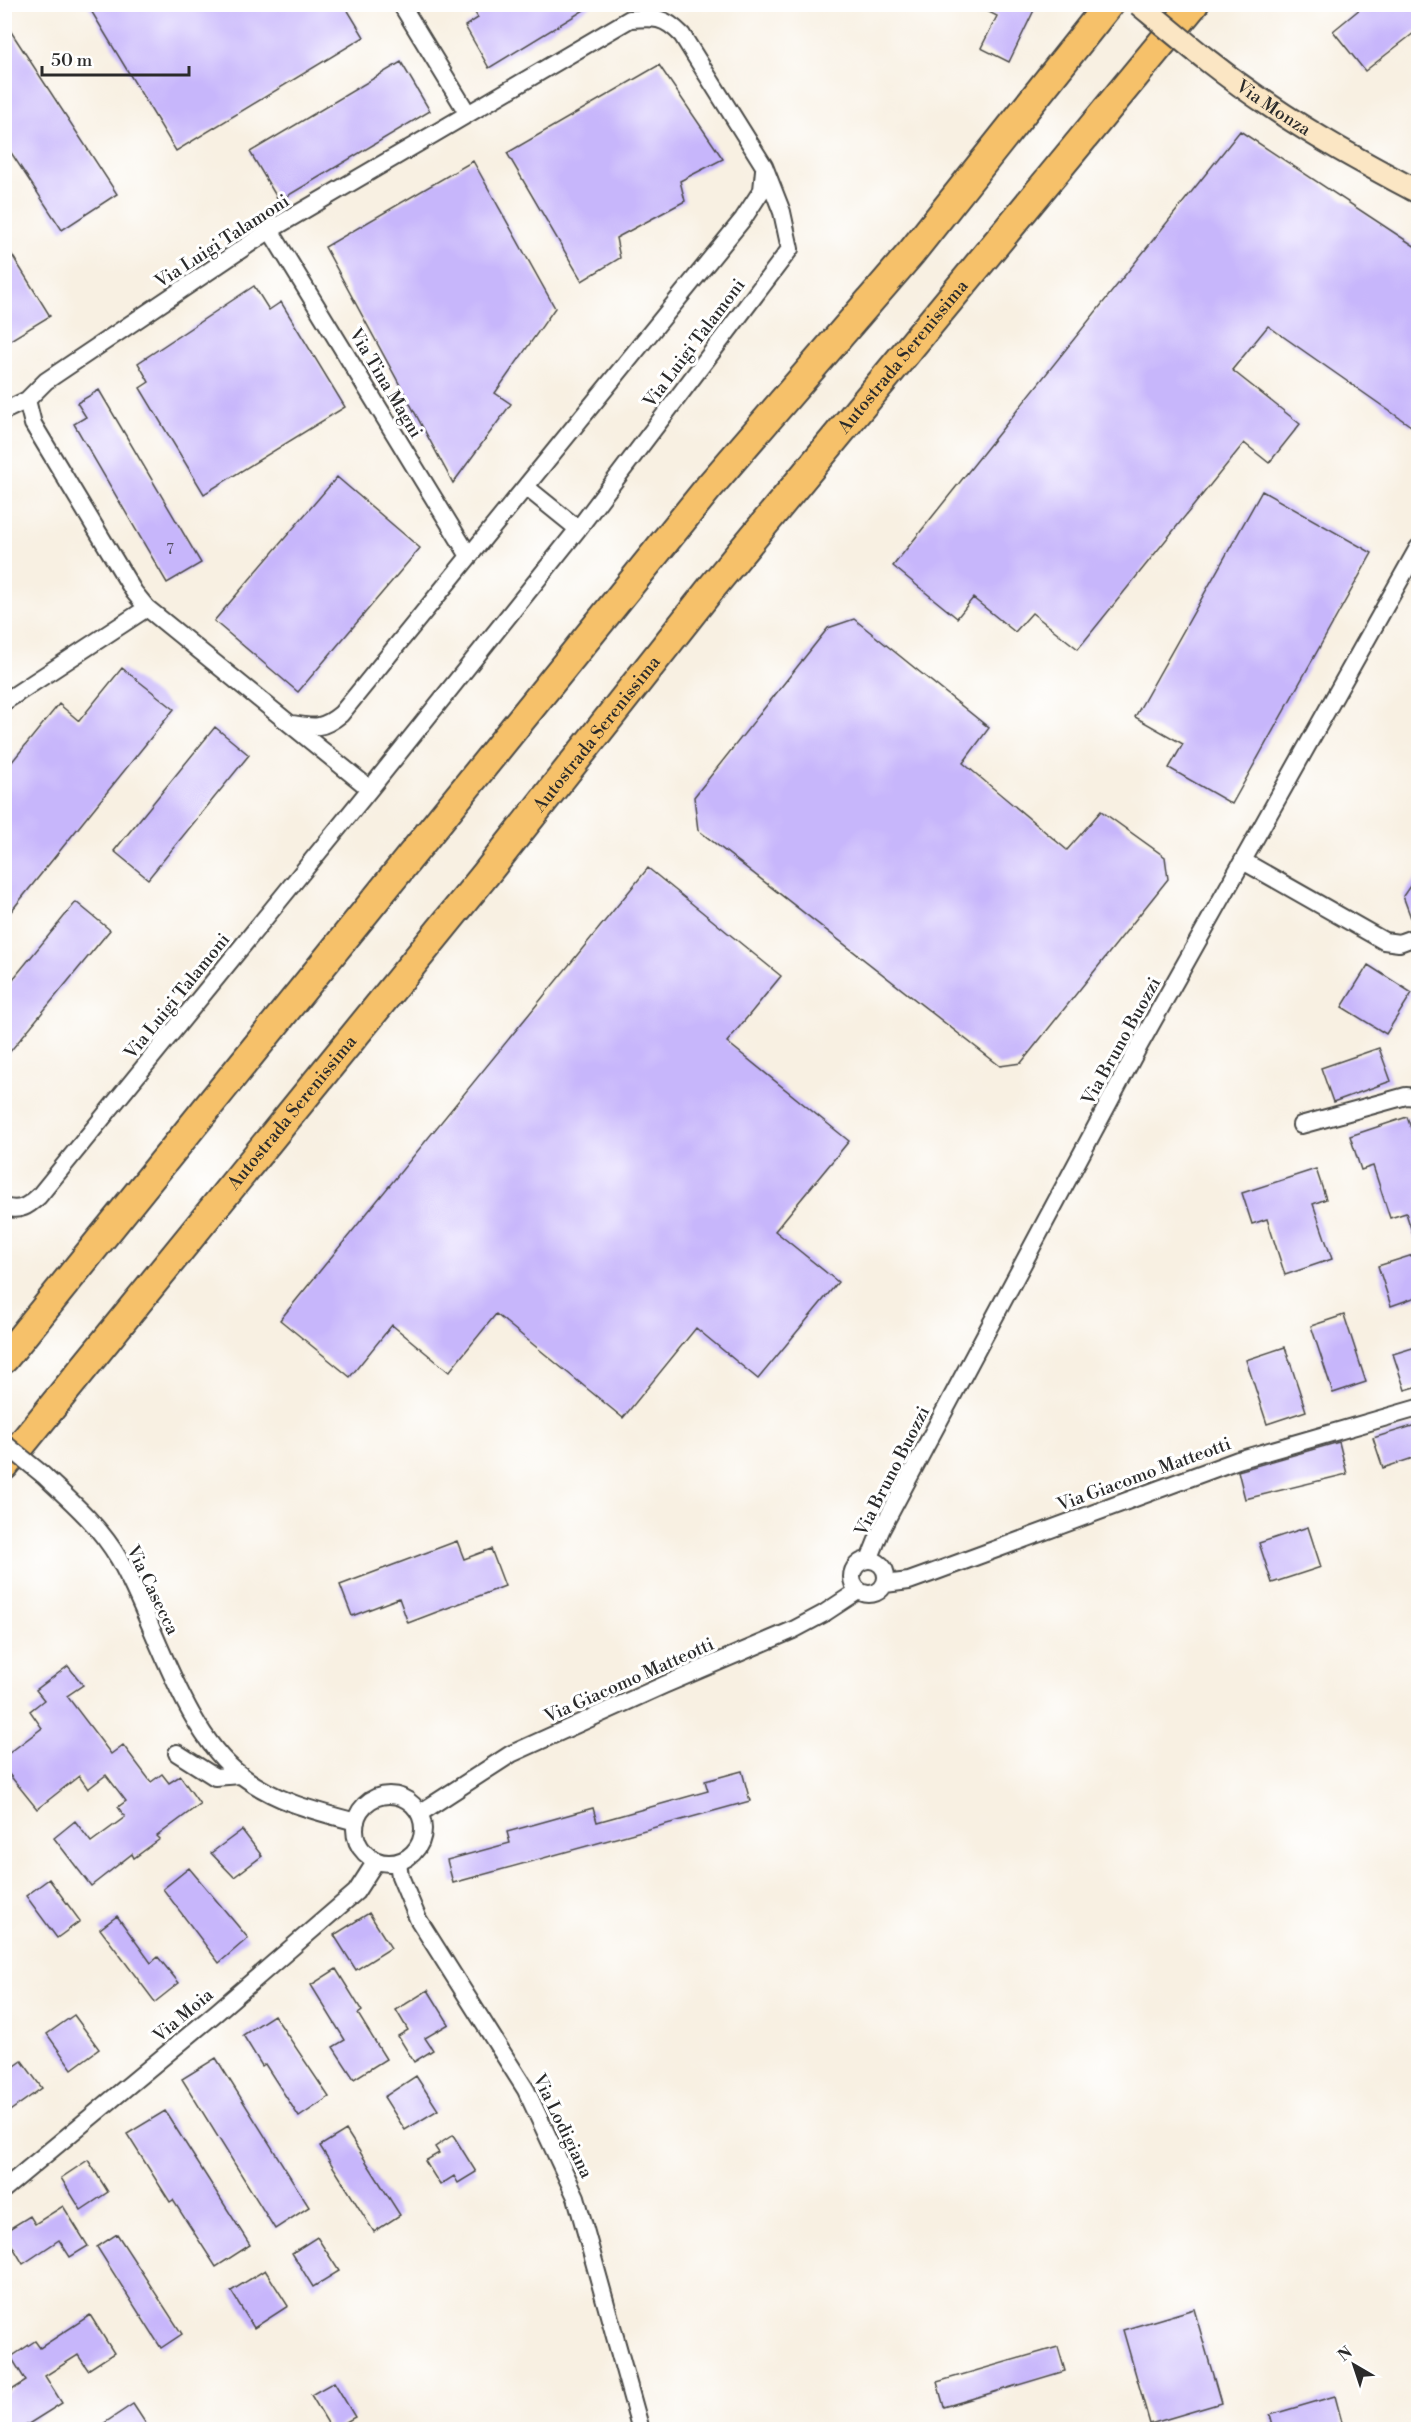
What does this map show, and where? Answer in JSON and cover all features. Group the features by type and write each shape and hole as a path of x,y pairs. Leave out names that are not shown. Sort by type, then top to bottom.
{"highway":[{"path":"4,1359 709,487 911,253 1109,4"},
{"name":"Autostrada Serenissima","path":"4,1466 485,874 713,586 1194,4"}],"street":[{"path":"402,4 468,114"},
{"name":"Via Monza","path":"1139,4 1213,66 1267,104 1329,143 1419,192"},
{"name":"Via Luigi Talamoni","path":"4,411 27,400 46,381 270,230 630,19 656,17 673,25 682,34 764,166 782,212 790,249 578,529 39,1196 24,1208 4,1207"},
{"name":"Via Luigi Talamoni","path":"292,724 312,728 329,725 341,714 755,203 762,190 764,166"},
{"name":"Via Tina Magni","path":"270,230 469,556"},
{"path":"27,400 33,424 134,592 147,608 370,789"},
{"path":"526,487 578,529"},
{"name":"Via Bruno Buozzi","path":"869,1560 881,1530 1128,1067 1419,548"},
{"path":"4,702 147,608"},
{"path":"1243,861 1384,941 1399,943 1419,936"},
{"path":"1301,1125 1406,1096 1419,1096"},
{"name":"Via Giacomo Matteotti","path":"420,1813 512,1754 793,1630 824,1614 858,1591 871,1594 882,1589 885,1584 909,1581 1238,1460 1419,1408"},
{"name":"Via Casecca","path":"4,1443 92,1520 119,1559 189,1709 214,1747 240,1775 268,1793 303,1808 356,1822"},
{"path":"858,1591 852,1581 852,1572 858,1563 869,1560 877,1562 884,1568 885,1584"},
{"path":"177,1753 215,1777 240,1775"},
{"path":"385,1795 395,1795 405,1798 420,1813 423,1831 418,1849 398,1863 387,1864 376,1861 366,1855 359,1845 355,1834 356,1822 359,1812 366,1804 385,1795"},
{"name":"Via Moia","path":"4,2189 217,2012 356,1892 376,1861"},
{"name":"Via Lodigiana","path":"398,1863 400,1876 418,1919 526,2090 576,2197 641,2430"}],"building":[{"path":"87,4 344,4 364,37 176,151"},
{"path":"470,4 594,4 489,68 465,26 478,18"},
{"path":"973,4 1037,4 1009,62 981,48 997,16"},
{"path":"1366,4 1419,4 1419,29 1365,71 1333,31"},
{"path":"4,21 117,194 62,230 4,142"},
{"path":"401,62 430,111 279,201 250,152"},
{"path":"659,65 723,159 680,181 685,201 616,238 620,258 582,281 507,153"},
{"path":"1240,131 1419,249 1419,414 1411,426 1268,326 1232,370 1300,424 1269,463 1244,443 1078,649 1032,613 1015,632 973,598 957,618 893,566"},
{"path":"473,161 555,308 495,393 511,404 453,483 325,247"},
{"path":"4,242 50,316 4,344"},
{"path":"254,286 269,310 281,302 345,407 204,494 140,388 149,382 138,363"},
{"path":"99,390 201,563 167,583 74,424 86,417 77,403"},
{"path":"337,477 420,548 298,692 214,621"},
{"path":"1262,491 1372,553 1232,804 1169,768 1183,744 1135,717"},
{"path":"854,619 989,728 963,763 1067,850 1101,811 1165,857 1168,879 1021,1063 1000,1066 698,830 694,797 828,628"},
{"path":"122,668 174,709 4,920 4,758 11,763 59,704 79,721"},
{"path":"215,727 249,755 148,879 114,851"},
{"path":"648,868 781,976 727,1042 849,1141 775,1231 838,1282 758,1379 696,1328 623,1418 496,1314 449,1372 392,1325 350,1377 280,1320"},
{"path":"1419,873 1419,926 1414,926 1403,896"},
{"path":"76,902 110,930 4,1059 4,990"},
{"path":"1368,965 1412,993 1386,1034 1342,1007"},
{"path":"1379,1048 1391,1081 1333,1102 1321,1068"},
{"path":"1407,1117 1419,1150 1419,1241 1415,1241 1406,1213 1390,1218 1373,1166 1361,1170 1350,1136"},
{"path":"1316,1169 1326,1199 1313,1204 1332,1259 1285,1275 1267,1219 1252,1224 1242,1193"},
{"path":"1419,1253 1419,1296 1391,1306 1378,1266"},
{"path":"1344,1315 1366,1382 1333,1393 1311,1326"},
{"path":"1419,1346 1419,1386 1405,1390 1393,1354"},
{"path":"1285,1347 1306,1411 1267,1424 1246,1360"},
{"path":"1419,1424 1419,1456 1383,1468 1373,1438"},
{"path":"1339,1442 1347,1474 1245,1499 1238,1471"},
{"path":"1308,1527 1321,1567 1272,1583 1259,1543"},
{"path":"457,1541 464,1559 491,1549 505,1586 408,1623 399,1598 352,1616 340,1585"},
{"path":"68,1666 83,1685 67,1696 111,1754 123,1745 151,1782 162,1774 169,1783 180,1776 200,1804 157,1836 160,1839 134,1858 132,1854 91,1886 54,1838 75,1821 91,1842 125,1817 118,1807 126,1801 106,1775 88,1789 79,1776 37,1809 4,1768 4,1757 42,1728 30,1711 44,1700 36,1690"},
{"path":"742,1771 750,1801 453,1883 447,1860 510,1843 507,1832 593,1808 597,1822 708,1791 705,1781"},
{"path":"242,1830 262,1856 234,1877 211,1853"},
{"path":"189,1868 248,1938 219,1963 163,1889"},
{"path":"49,1879 80,1921 57,1938 26,1896"},
{"path":"369,1913 391,1948 356,1970 334,1935"},
{"path":"117,1916 151,1963 158,1957 179,1983 155,2002 100,1929"},
{"path":"336,1969 362,2011 358,2014 386,2059 354,2079 333,2047 345,2040 311,1985"},
{"path":"428,1990 449,2024 425,2038 433,2050 414,2062 398,2036 408,2030 396,2010"},
{"path":"74,2015 99,2049 72,2069 47,2034"},
{"path":"274,2015 329,2097 299,2117 265,2064 262,2066 243,2035"},
{"path":"216,2058 309,2207 275,2229 182,2079"},
{"path":"22,2061 42,2088 4,2115 4,2074"},
{"path":"416,2076 438,2110 405,2130 384,2097"},
{"path":"165,2111 250,2245 216,2267 173,2200 170,2202 127,2134"},
{"path":"346,2130 400,2215 374,2232 320,2146"},
{"path":"453,2135 476,2172 458,2183 454,2176 440,2185 425,2161 439,2153 435,2147"},
{"path":"88,2160 108,2192 81,2210 61,2178"},
{"path":"63,2206 88,2246 70,2257 59,2240 23,2264 4,2232 30,2216 35,2224"},
{"path":"117,2234 182,2334 161,2348 97,2247"},
{"path":"317,2237 339,2271 313,2287 292,2253"},
{"path":"265,2270 288,2306 254,2328 231,2291"},
{"path":"1194,2309 1221,2403 1150,2424 1123,2330"},
{"path":"90,2315 114,2353 88,2370 78,2355 45,2376 62,2403 19,2430 4,2430 4,2395 26,2381 11,2357 35,2341 40,2348"},
{"path":"1058,2347 1065,2371 944,2407 937,2382"},
{"path":"334,2382 355,2417 332,2430 311,2395"},
{"path":"1335,2396 1344,2430 1274,2430 1270,2415"},
{"path":"133,2404 150,2430 94,2430"}]}
